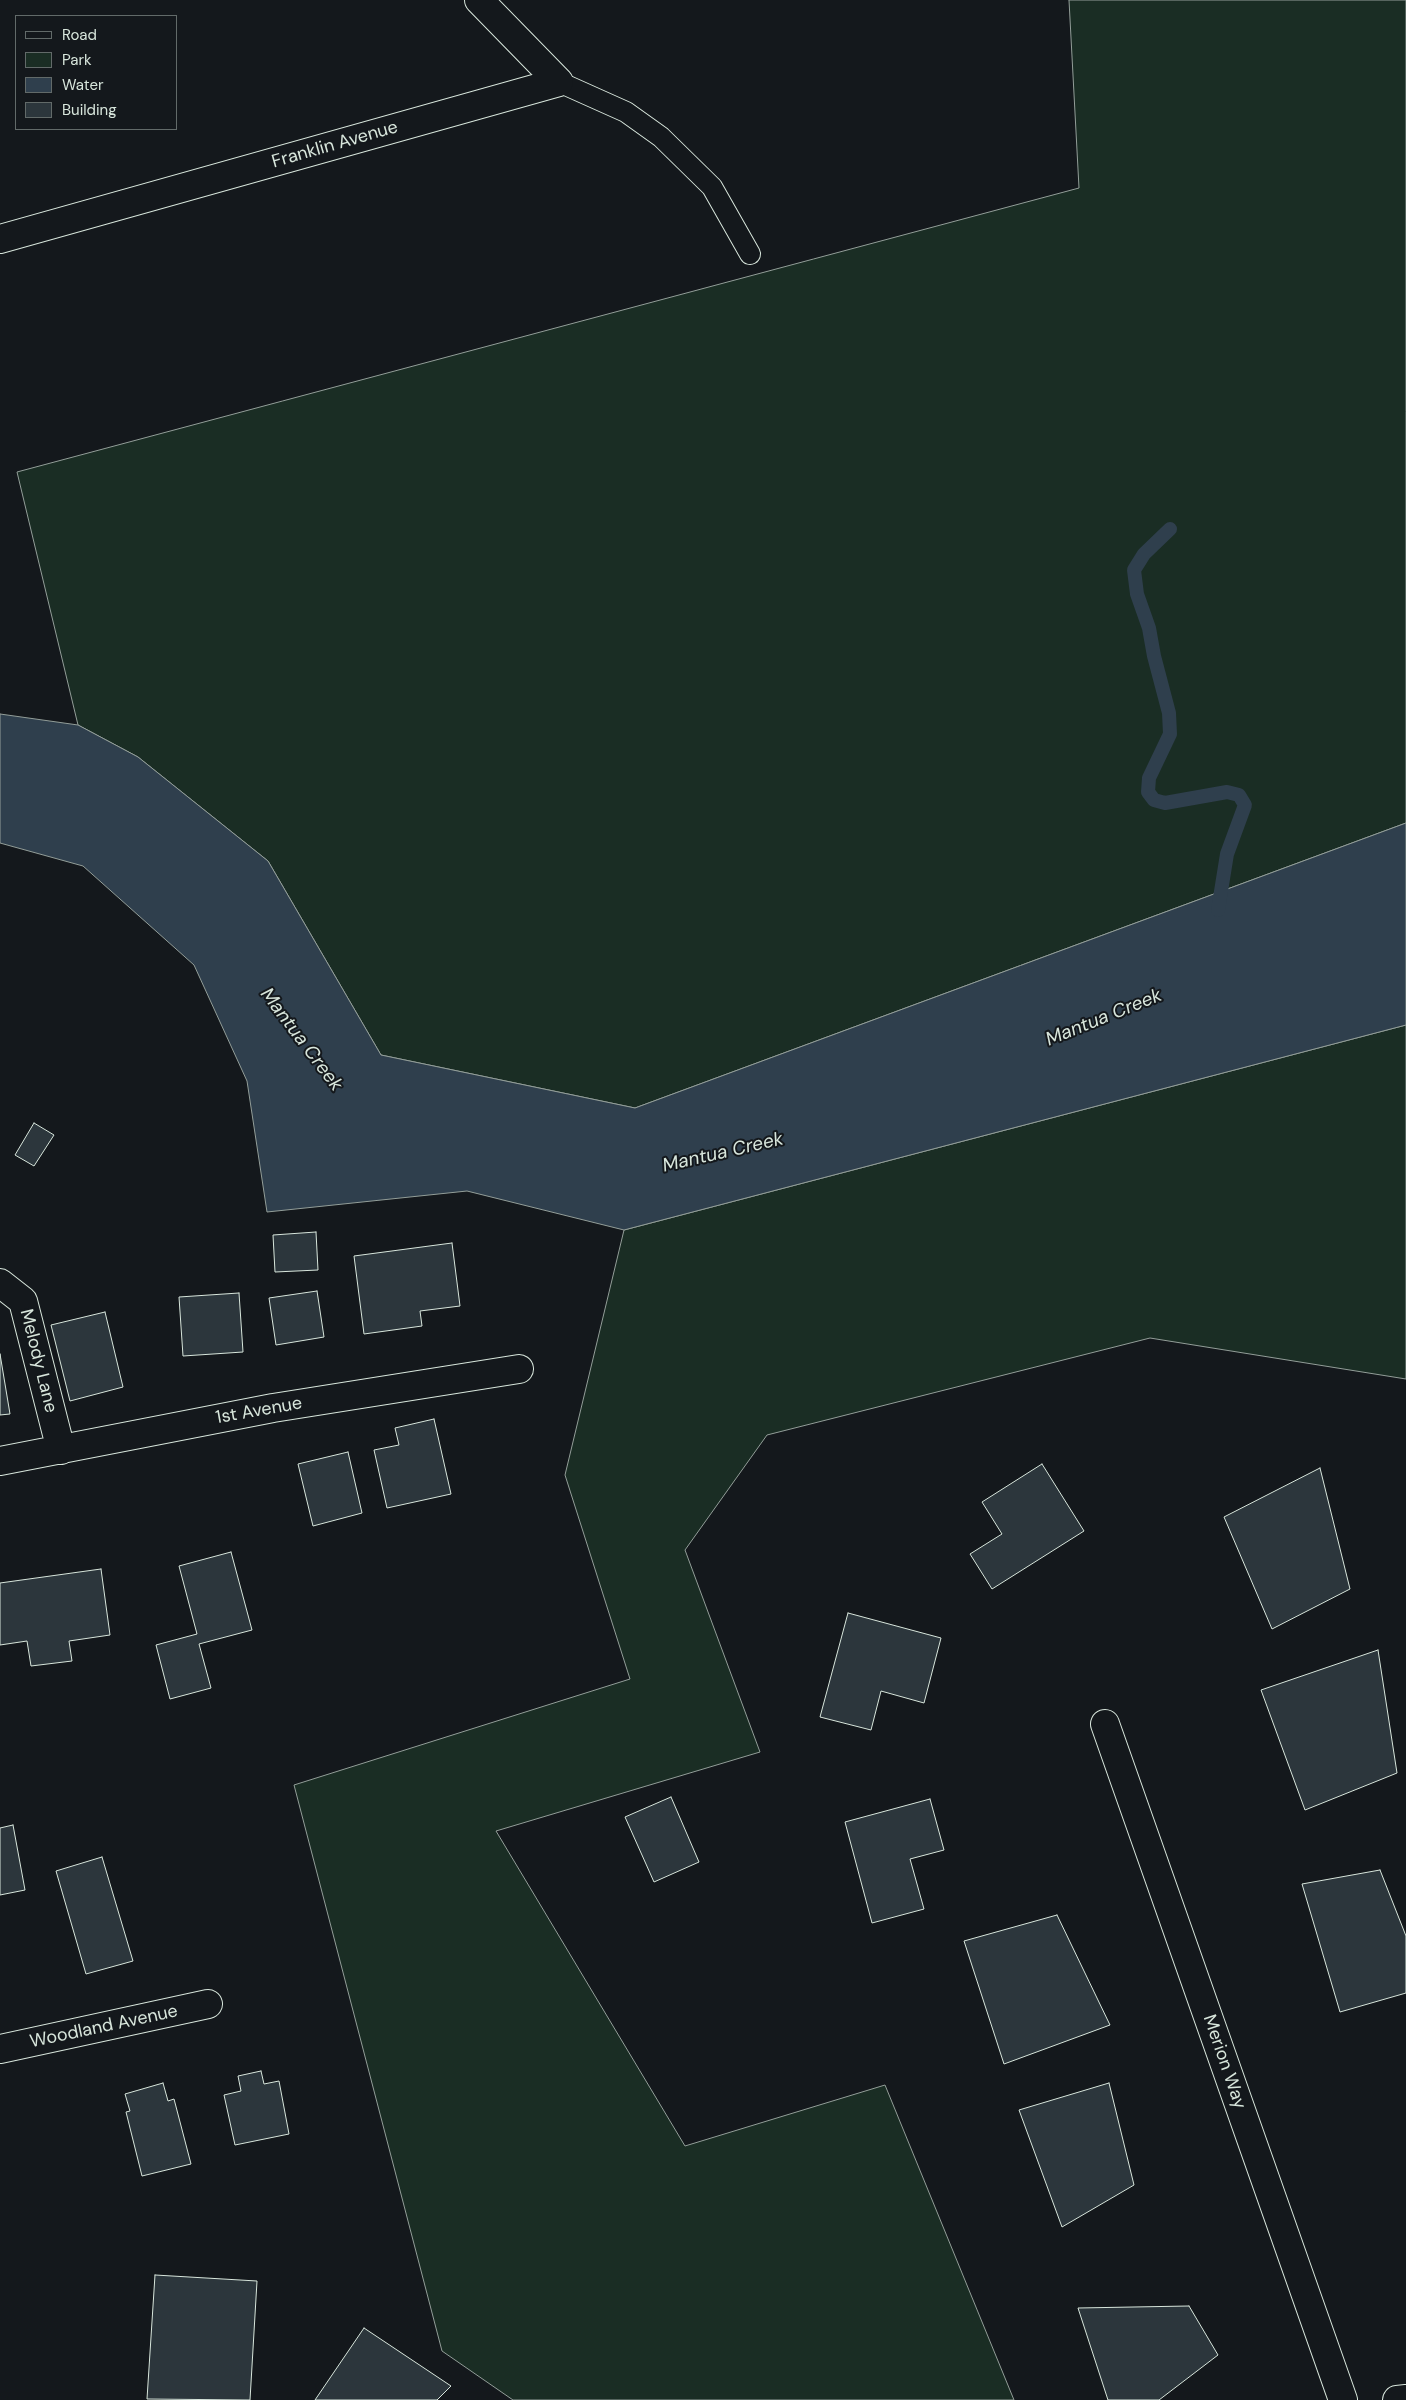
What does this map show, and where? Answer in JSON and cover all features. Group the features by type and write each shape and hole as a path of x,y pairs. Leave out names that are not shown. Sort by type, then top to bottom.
{"street":[{"path":"479,0 559,82"},
{"name":"Franklin Avenue","path":"0,239 559,82"},
{"name":"Melody Lane","path":"0,1283 23,1301 61,1450"},
{"name":"1st Avenue","path":"0,1461 273,1408 519,1369"},
{"name":"Merion Way","path":"1105,1724 1343,2400"},
{"name":"Woodland Avenue","path":"0,2049 208,2004"},
{"path":"1398,2400 1406,2399"}],"lane":[{"path":"559,82 626,112 660,137 712,187 750,254"}],"green space":[{"path":"1069,0 1406,0 1406,823 635,1108 381,1055 268,861 138,757 78,725 17,472 1079,188"},
{"path":"1406,1025 1406,1379 1150,1338 767,1435 685,1550 760,1752 496,1831 685,2146 885,2085 1014,2400 513,2400 442,2351 294,1785 630,1679 565,1475 624,1230"}],"water":[{"name":"Mantua Creek","path":"0,714 78,725 138,757 268,861 381,1055 635,1108 1406,823 1406,1025 624,1230 467,1191 267,1212 247,1081 194,965 83,866 0,843"}],"building":[{"path":"34,1123 54,1135 34,1166 15,1155"},
{"path":"316,1232 318,1270 275,1272 273,1235"},
{"path":"452,1243 460,1306 420,1311 422,1326 364,1334 354,1256"},
{"path":"317,1291 324,1337 276,1345 269,1298"},
{"path":"239,1293 243,1352 183,1356 179,1297"},
{"path":"105,1312 123,1387 70,1401 51,1325"},
{"path":"0,1354 10,1414 0,1415"},
{"path":"434,1419 451,1494 387,1508 374,1450 399,1445 395,1428"},
{"path":"348,1452 362,1513 313,1526 298,1464"},
{"path":"1042,1464 1084,1531 992,1589 970,1554 1002,1534 982,1502"},
{"path":"1320,1468 1350,1589 1272,1629 1224,1517"},
{"path":"231,1552 252,1630 199,1644 211,1688 170,1699 156,1645 197,1634 179,1566"},
{"path":"101,1569 110,1635 69,1641 72,1661 31,1666 27,1641 0,1645 0,1583"},
{"path":"848,1613 941,1638 924,1703 881,1691 871,1730 820,1717"},
{"path":"1378,1650 1397,1773 1305,1810 1261,1690"},
{"path":"671,1797 699,1862 654,1882 625,1817"},
{"path":"930,1799 944,1850 910,1859 924,1909 872,1923 845,1822"},
{"path":"13,1825 25,1890 0,1895 0,1828"},
{"path":"102,1857 133,1961 86,1974 56,1871"},
{"path":"1380,1870 1406,1936 1406,1993 1340,2012 1302,1884"},
{"path":"1057,1915 1110,2025 1004,2064 964,1941"},
{"path":"261,2071 264,2084 279,2081 289,2134 235,2145 224,2095 241,2091 238,2076"},
{"path":"163,2083 168,2101 174,2099 191,2164 142,2176 126,2112 130,2111 125,2094"},
{"path":"1109,2083 1134,2185 1062,2227 1019,2110"},
{"path":"155,2275 257,2281 250,2400 147,2399"},
{"path":"1189,2306 1218,2355 1159,2400 1108,2400 1078,2308"},
{"path":"364,2328 451,2386 437,2400 315,2400"}],"waterway":[{"path":"1170,529 1144,554 1134,570 1137,594 1149,628 1154,656 1169,713 1170,734 1149,778 1148,792 1154,800 1165,803 1227,792 1239,795 1245,805 1227,854 1218,910"}]}
